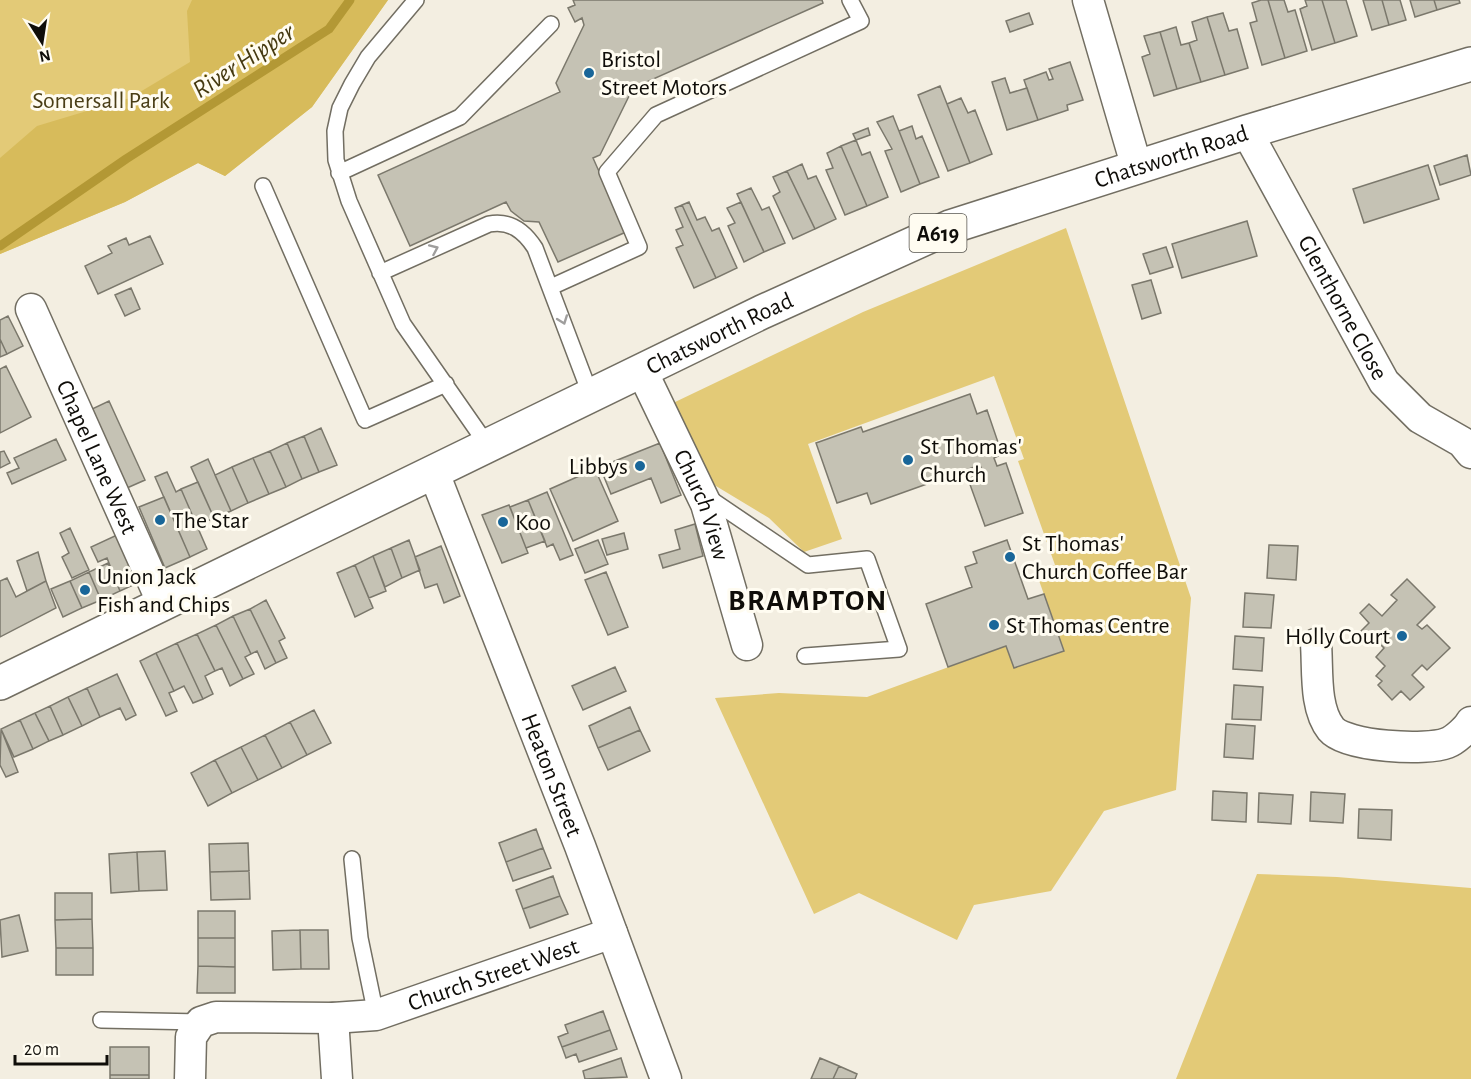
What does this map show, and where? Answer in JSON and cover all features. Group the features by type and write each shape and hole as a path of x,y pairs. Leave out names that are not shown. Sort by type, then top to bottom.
{"highway":[{"name":"Chatsworth Road","path":"0,683 762,312 950,227 1247,132 1471,64"}],"street":[{"path":"1088,0 1137,168"},
{"name":"Glenthorne Close","path":"1247,132 1384,382 1420,418 1462,442 1471,453"},
{"name":"Chapel Lane West","path":"31,309 163,604"},
{"name":"Church View","path":"642,372 706,504 747,645"},
{"name":"Heaton Street","path":"434,473 666,1079"},
{"path":"1316,644 1322,711 1332,730 1350,741 1425,748 1449,743 1471,722"},
{"name":"Church Street West","path":"201,1022 226,1017 333,1018 376,1015 612,933"},
{"path":"333,1018 337,1079"},
{"path":"190,1079 191,1037 201,1022"}],"lane":[{"path":"416,0 368,57 340,108 335,131 336,160 339,173 403,324 488,446"},
{"path":"551,287 639,247 607,172 656,115 861,21 850,0"},
{"path":"339,173 460,117 551,24"},
{"path":"263,186 365,420 446,384"},
{"path":"380,273 489,224 501,221 512,225 529,238 551,287 591,396"},
{"path":"699,491 808,565 867,559 899,649 805,656"},
{"name":"Church Street West","path":"352,859 360,938 376,1015"},
{"name":"Church Street West","path":"101,1020 201,1022"}],"green space":[{"name":"Somersall Park","path":"0,0 388,0 312,107 225,176 198,163 125,202 0,254"},
{"path":"1066,228 1191,598 1176,790 1104,811 1051,891 974,905 957,940 859,893 814,914 715,698 779,693 867,697 1006,646 1014,668 1064,651 1036,572 1055,565 1018,461 1024,459 994,376 808,444 842,539 804,552 769,518 701,477 673,403 863,312"},
{"path":"1257,874 1337,877 1471,888 1471,1079 1176,1079"}],"shaded area":[{"name":"Somersall Park","path":"192,0 388,0 312,107 225,176 198,163 125,202 0,254 0,158 37,126 130,98 190,62 187,11"}],"building":[{"path":"573,0 822,0 823,3 633,88 600,155 593,158 626,232 558,262 539,222 524,221 511,211 506,202 410,246 378,175 560,92 556,83 584,25 582,18 575,22 568,8 575,5"},
{"path":"1268,0 1285,58 1262,65 1250,23 1257,21 1252,3"},
{"path":"1268,0 1284,0 1288,12 1295,10 1307,51 1285,58"},
{"path":"1305,0 1322,0 1335,43 1312,50 1300,9 1307,6"},
{"path":"1322,0 1346,0 1357,36 1335,43"},
{"path":"1363,0 1382,0 1389,25 1372,30"},
{"path":"1382,0 1400,0 1406,20 1389,25"},
{"path":"1410,0 1434,0 1437,10 1415,17"},
{"path":"1434,0 1459,0 1460,3 1437,10"},
{"path":"1029,13 1033,24 1010,32 1006,21"},
{"path":"1223,13 1229,31 1237,29 1248,68 1225,75 1207,17"},
{"path":"1207,17 1225,75 1201,82 1189,43 1197,40 1192,22"},
{"path":"1176,27 1181,45 1189,43 1201,82 1177,89 1160,32"},
{"path":"1160,32 1177,89 1154,96 1142,57 1150,54 1144,36"},
{"path":"1070,62 1083,100 1067,105 1068,110 1038,120 1024,80 1046,72 1049,80 1053,79 1049,69"},
{"path":"1005,78 1010,93 1027,88 1038,120 1007,130 992,82"},
{"path":"940,86 970,163 948,171 918,95"},
{"path":"961,98 968,113 975,110 992,154 970,163 947,104"},
{"path":"893,116 920,184 901,192 885,151 892,149 877,122"},
{"path":"912,126 916,139 922,136 939,177 920,184 899,131"},
{"path":"868,128 870,135 856,140 853,134"},
{"path":"856,140 862,155 870,152 888,197 867,206 841,146"},
{"path":"841,146 867,206 845,215 826,170 833,168 827,153"},
{"path":"1467,155 1471,175 1440,185 1434,166"},
{"path":"802,164 808,179 816,176 836,219 815,229 787,171"},
{"path":"1428,165 1439,199 1364,223 1353,189"},
{"path":"787,171 815,229 793,239 773,196 780,192 773,177"},
{"path":"751,188 762,210 769,207 785,243 764,252 737,194"},
{"path":"689,202 697,220 705,217 712,231 719,228 737,268 716,278 682,205"},
{"path":"741,202 764,252 744,262 728,226 735,223 727,208"},
{"path":"682,205 716,278 694,288 676,248 683,245 676,230 683,227 675,208"},
{"path":"1247,221 1257,256 1182,278 1172,244"},
{"path":"150,236 163,264 98,294 85,266 112,253 108,246 126,238 129,245"},
{"path":"1166,247 1173,267 1150,274 1143,254"},
{"path":"1151,280 1161,313 1142,319 1132,285"},
{"path":"131,288 140,309 125,316 115,295"},
{"path":"8,316 23,346 7,354 0,339 0,320"},
{"path":"0,339 7,354 0,357"},
{"path":"6,366 31,417 0,433 0,369"},
{"name":"St Thomas' Church","path":"970,394 977,414 987,410 1002,454 994,458 997,466 1006,463 1023,513 985,526 968,479 983,473 980,465 871,504 867,493 837,503 816,443 861,427 863,432"},
{"path":"109,401 145,480 127,488 92,409"},
{"path":"321,428 337,465 319,472 304,436"},
{"path":"304,436 319,472 302,479 287,443"},
{"path":"56,439 66,460 12,484 7,473 19,468 14,458"},
{"path":"287,443 302,479 286,487 270,451"},
{"path":"660,443 681,495 661,503 651,478 611,494 600,467"},
{"path":"4,451 10,463 0,468 0,452"},
{"path":"270,451 286,487 269,494 253,458"},
{"path":"253,458 269,494 248,503 232,467"},
{"path":"208,459 231,511 214,518 191,467"},
{"path":"232,467 248,503 231,511 215,475"},
{"path":"595,469 618,521 573,541 550,489"},
{"path":"167,472 176,492 181,489 207,549 190,557 155,477"},
{"path":"198,482 214,518 197,526 181,489"},
{"path":"547,492 573,555 560,560 553,544 547,547 528,500"},
{"name":"The Star","path":"164,497 190,557 165,568 139,507"},
{"path":"528,500 545,541 526,548 510,507"},
{"path":"509,505 528,553 502,563 482,515"},
{"path":"695,524 703,556 663,568 659,555 680,549 675,530"},
{"path":"70,528 89,570 72,578 62,557 69,553 60,533"},
{"path":"624,533 628,549 607,555 602,539"},
{"path":"117,535 140,582 120,591 107,558 98,562 91,547"},
{"path":"409,540 420,570 402,578 391,548"},
{"path":"598,540 608,564 585,573 575,549"},
{"name":"St Thomas Centre","path":"1007,540 1028,599 1044,594 1064,651 1014,668 1006,646 948,667 926,604 972,587 965,567 977,563 973,552"},
{"path":"1269,545 1298,546 1296,580 1267,578"},
{"path":"441,546 460,596 444,603 437,584 425,588 415,557"},
{"path":"391,548 402,578 385,587 373,556"},
{"path":"38,552 46,581 27,591 17,561"},
{"path":"373,556 386,591 369,598 355,565"},
{"path":"108,563 120,591 101,600 89,572"},
{"path":"355,565 373,608 355,617 337,573"},
{"name":"Union Jack Fish and Chips","path":"89,572 101,600 82,608 70,581"},
{"path":"606,572 628,627 608,635 585,580"},
{"path":"7,578 16,597 46,581 56,608 0,637 0,581"},
{"name":"Holly Court","path":"1407,579 1435,607 1417,625 1422,629 1427,625 1450,648 1427,670 1422,665 1412,675 1424,687 1410,700 1401,691 1392,700 1378,685 1382,681 1376,676 1385,666 1376,657 1384,648 1378,642 1374,645 1361,631 1369,623 1360,613 1369,604 1382,616 1397,600 1391,595"},
{"path":"70,581 82,608 63,617 51,589"},
{"path":"1245,593 1274,595 1271,628 1243,627"},
{"path":"266,600 285,638 279,641 287,658 276,663 250,609"},
{"path":"250,609 276,663 265,669 257,651 251,654 233,616"},
{"path":"233,616 251,654 245,657 254,674 243,679 216,625"},
{"path":"216,625 243,679 230,686 222,668 215,671 197,634"},
{"path":"197,634 215,671 205,676 213,694 203,699 177,643"},
{"path":"1235,636 1264,638 1262,671 1233,669"},
{"path":"177,643 203,699 193,703 184,686 174,691 156,653"},
{"path":"156,653 174,691 169,693 177,711 166,716 140,661"},
{"path":"615,667 626,691 583,710 572,686"},
{"path":"117,674 136,715 126,720 120,708 100,717 87,688"},
{"path":"1234,685 1263,687 1261,720 1232,719"},
{"path":"87,688 100,717 82,726 68,697"},
{"path":"68,697 82,726 63,735 50,706"},
{"path":"50,706 63,735 49,741 35,713"},
{"path":"630,707 640,730 598,748 589,726"},
{"path":"314,710 331,743 307,755 290,722"},
{"path":"35,713 49,741 33,749 20,720"},
{"path":"20,720 33,749 14,757 1,729"},
{"path":"290,722 307,755 282,768 265,735"},
{"path":"1226,724 1255,726 1253,759 1224,757"},
{"path":"1,729 18,772 6,777 0,765"},
{"path":"640,730 650,751 608,770 598,748"},
{"path":"265,735 282,768 258,780 241,747"},
{"path":"241,747 258,780 232,793 215,760"},
{"path":"215,760 232,793 208,806 191,773"},
{"path":"1213,791 1247,793 1246,822 1212,820"},
{"path":"1311,792 1345,794 1343,823 1310,821"},
{"path":"1259,793 1293,795 1291,824 1258,822"},
{"path":"1359,809 1392,810 1391,840 1358,838"},
{"path":"536,829 543,848 506,862 499,843"},
{"path":"248,843 249,871 210,872 209,844"},
{"path":"543,848 551,868 513,881 506,862"},
{"path":"165,851 167,890 139,891 137,852"},
{"path":"137,852 139,891 111,893 109,854"},
{"path":"249,871 250,899 211,900 210,872"},
{"path":"553,876 560,896 523,909 516,890"},
{"path":"55,893 92,893 92,919 55,920"},
{"path":"560,896 568,914 530,928 523,909"},
{"path":"198,911 235,911 235,938 198,938"},
{"path":"19,915 28,951 2,957 0,920"},
{"path":"92,919 93,948 56,948 55,920"},
{"path":"300,930 301,969 273,970 272,931"},
{"path":"300,930 328,930 329,969 301,969"},
{"path":"198,938 235,938 235,967 198,966"},
{"path":"56,948 93,948 93,975 56,975"},
{"path":"198,966 235,967 235,993 197,993"},
{"path":"603,1011 610,1030 562,1047 558,1037 568,1033 565,1025"},
{"path":"610,1030 617,1049 579,1062 576,1054 566,1058 562,1047"},
{"path":"110,1047 149,1047 149,1075 110,1075"},
{"path":"621,1058 627,1077 585,1079 583,1071"},
{"path":"820,1058 839,1066 833,1079 811,1079"},
{"path":"839,1066 857,1074 855,1079 833,1079"},
{"path":"110,1075 149,1075 149,1079 110,1079"}],"waterway":[{"name":"River Hipper","path":"0,246 126,159 329,29 350,0"}],"place":[{"name":"Bristol Street Motors","path":"589,73"},
{"name":"St Thomas' Church","path":"908,460"},
{"name":"Libbys","path":"640,466"},
{"name":"The Star","path":"160,520"},
{"name":"Koo","path":"503,522"},
{"name":"St Thomas' Church Coffee Bar","path":"1010,557"},
{"name":"Union Jack Fish and Chips","path":"85,590"},
{"name":"St Thomas Centre","path":"994,625"},
{"name":"Holly Court","path":"1402,636"}],"district":[{"name":"BRAMPTON","path":"808,600"}]}
